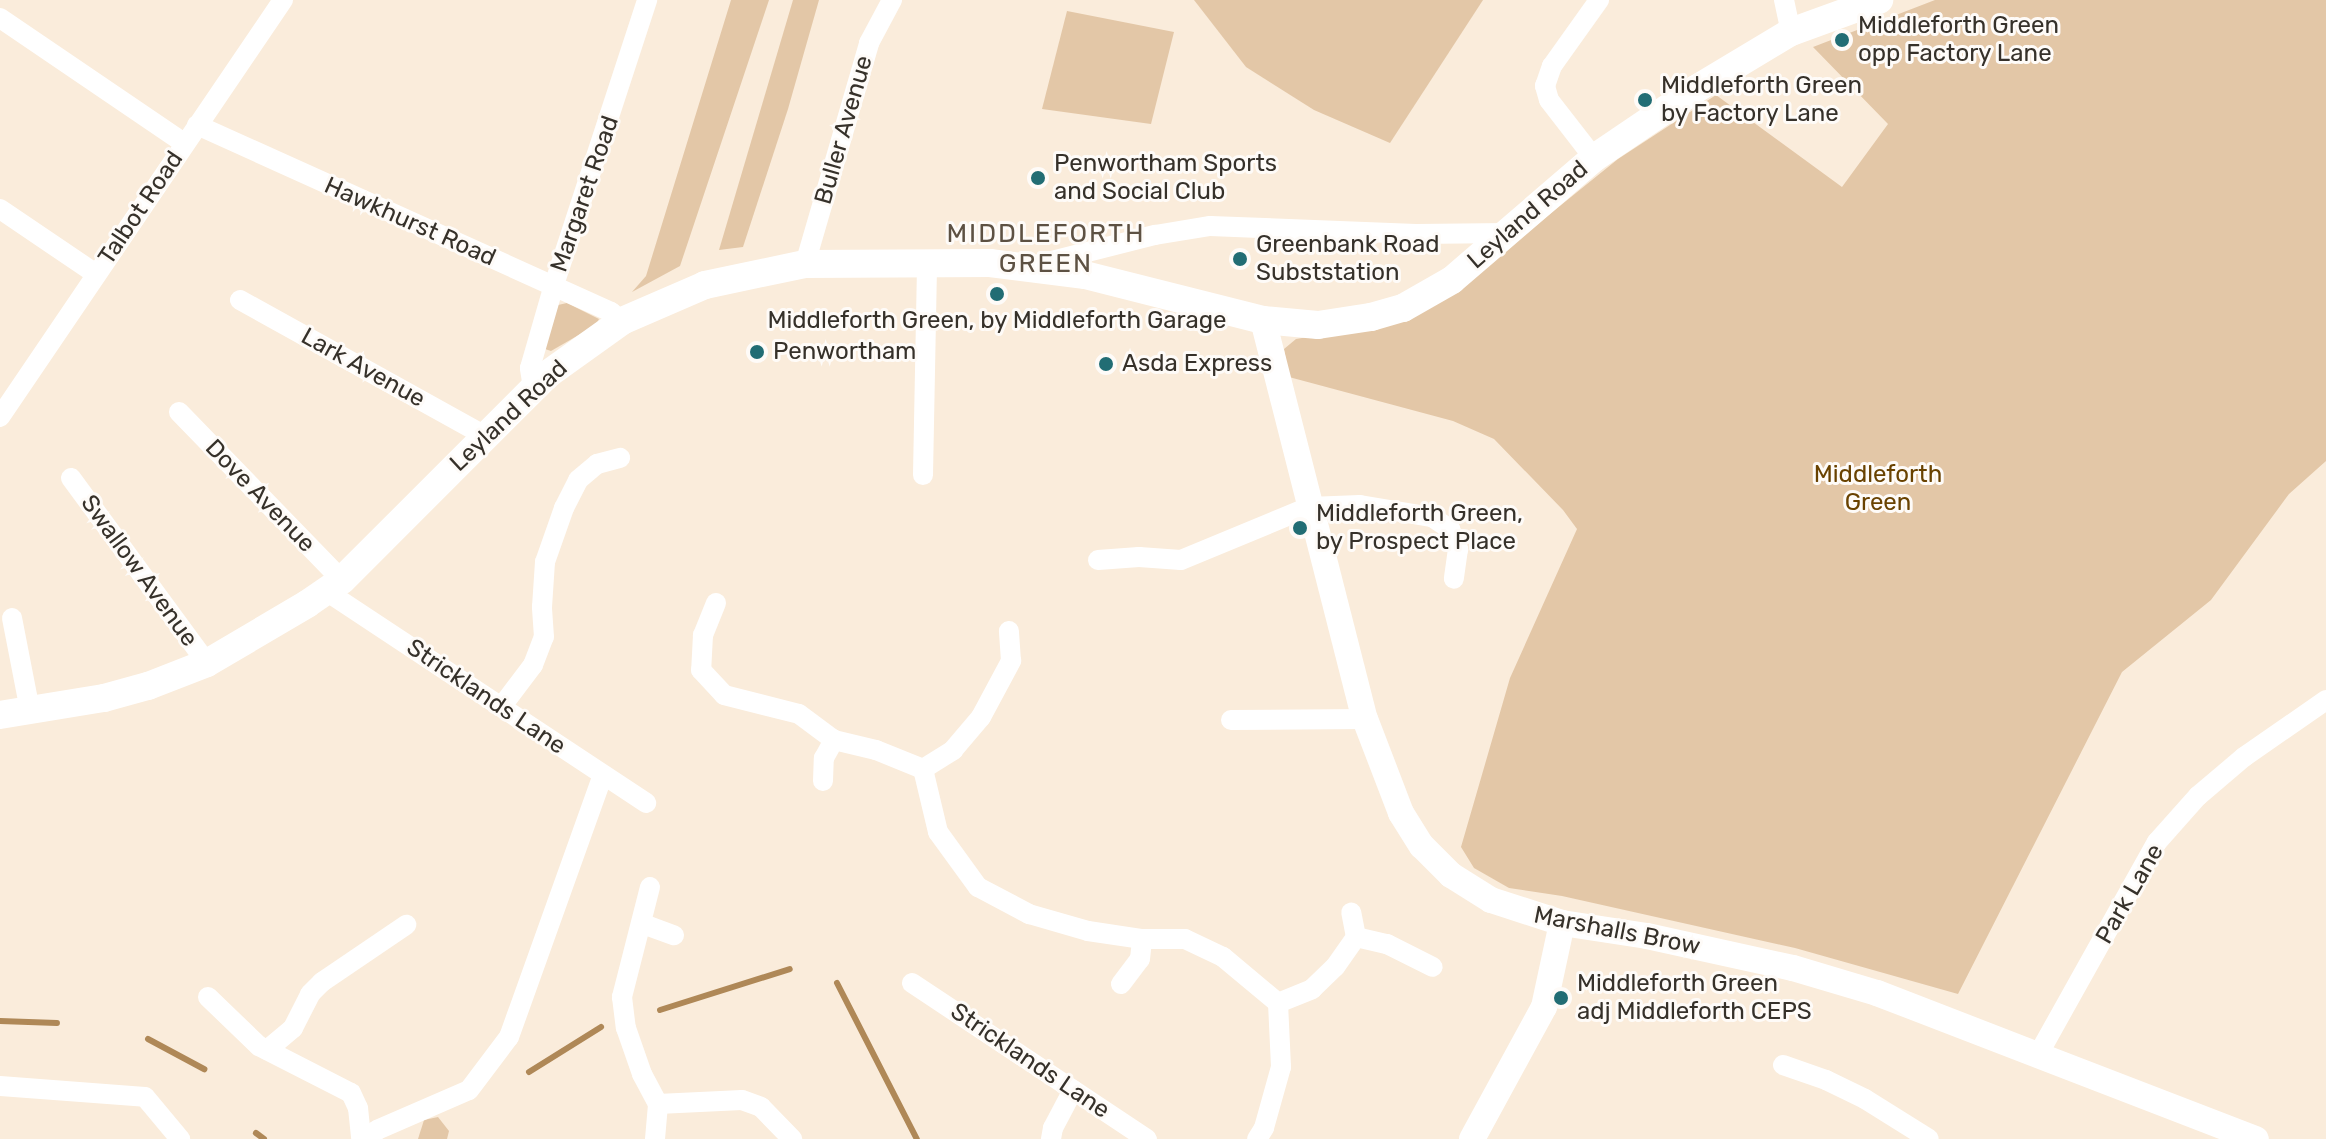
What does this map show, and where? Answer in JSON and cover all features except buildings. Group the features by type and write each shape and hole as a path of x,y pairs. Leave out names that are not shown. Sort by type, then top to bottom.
{"main road":[{"name":"Leyland Road","path":"0,715 104,698 207,663 334,585 533,388 622,321 705,285 805,264 1032,266 1085,275 1263,320 1318,325 1344,323 1403,308 1452,280 1594,158 1696,89 1791,32 1879,0"}],"street":[{"name":"Talbot Road","path":"0,417 283,0"},
{"name":"Margaret Road","path":"533,388 530,368 554,285 647,0"},
{"name":"Buller Avenue","path":"805,264 869,43 892,0"},
{"path":"1594,158 1549,100 1545,86 1552,66 1599,0"},
{"path":"1784,0 1791,32"},
{"path":"0,18 184,143"},
{"name":"Hawkhurst Road","path":"197,125 554,285 611,312 622,321"},
{"path":"0,209 96,274"},
{"path":"1032,266 1155,235 1210,226 1416,234 1509,233"},
{"path":"923,475 927,263"},
{"name":"Lark Avenue","path":"240,300 485,436"},
{"name":"Marshalls Brow","path":"1263,320 1365,719 1401,813 1436,862 1474,892 1514,910 1562,923 1647,936 1793,968 1877,993 2256,1139"},
{"name":"Dove Avenue","path":"179,412 334,585"},
{"path":"502,706 533,665 544,637 545,562 564,508 578,480 597,464 620,458"},
{"name":"Swallow Avenue","path":"71,478 207,663"},
{"path":"1098,560 1139,557 1181,560 1309,507 1360,505 1432,517 1450,529 1458,549 1454,579"},
{"name":"Stricklands Lane","path":"334,585 502,706 646,803"},
{"path":"716,603 703,635 701,670 724,695 799,714 834,740 876,750 923,769"},
{"path":"12,618 30,711"},
{"path":"923,769 953,750 981,717 1011,661 1009,631"},
{"name":"Park Lane","path":"2039,1053 2157,842 2198,796 2244,757 2326,700"},
{"path":"1231,720 1365,719"},
{"path":"823,781 824,758 834,740"},
{"path":"923,769 938,832 978,887 1029,914 1088,931 1142,939 1185,939 1223,957 1278,1003 1281,1067 1264,1128 1257,1139"},
{"path":"208,997 246,1038 351,1093 358,1108 363,1139 469,1090 509,1037 603,775"},
{"path":"650,887 622,997 626,1028 642,1074 658,1104 655,1139"},
{"path":"1278,1003 1312,989 1335,967 1356,937 1351,912"},
{"path":"1472,1139 1544,1007 1562,923"},
{"path":"643,924 674,935"},
{"path":"267,1050 293,1028 310,994 322,982 406,925"},
{"path":"1356,937 1387,944 1433,967"},
{"path":"1121,984 1140,959 1142,939"},
{"name":"Stricklands Lane","path":"912,983 1147,1139"},
{"path":"1783,1065 1826,1080 1865,1099 1929,1139"},
{"path":"0,1086 145,1097 180,1139"},
{"path":"1051,1139 1053,1128 1073,1090"},
{"path":"658,1104 742,1100 761,1107 792,1139"}],"green space":[{"path":"731,0 769,0 680,266 632,292 646,276"},
{"path":"793,0 819,0 788,109 743,247 719,250"},
{"path":"1194,0 1483,0 1390,143 1314,110 1246,67"},
{"name":"Middleforth Green","path":"1935,0 2326,0 2326,461 2289,494 2211,600 2122,672 1958,994 1795,948 1562,896 1509,888 1474,868 1461,847 1510,678 1577,529 1563,510 1494,439 1453,421 1289,377 1284,349 1296,339 1314,336 1466,282 1618,159 1716,95 1842,187 1888,124 1813,47"},
{"path":"1067,11 1174,32 1151,124 1042,109"},
{"path":"567,303 599,319 596,325 551,351 545,349 558,305"},
{"path":"438,1117 449,1131 447,1139 418,1139 424,1120"}],"waterway":[{"path":"660,1010 790,969"},
{"path":"837,983 917,1139"},
{"path":"0,1021 57,1023"},
{"path":"529,1072 601,1027"},
{"path":"148,1039 204,1069"},
{"path":"256,1133 264,1139"}],"place":[{"name":"Middleforth Green opp Factory Lane","path":"1842,40"},
{"name":"Middleforth Green by Factory Lane","path":"1645,100"},
{"name":"Penwortham Sports and Social Club","path":"1038,178"},
{"name":"Greenbank Road Subststation","path":"1240,259"},
{"name":"Middleforth Green, by Middleforth Garage","path":"997,294"},
{"name":"Penwortham","path":"757,352"},
{"name":"Asda Express","path":"1106,364"},
{"name":"Middleforth Green, by Prospect Place","path":"1300,528"},
{"name":"Middleforth Green adj Middleforth CEPS","path":"1561,998"}],"district":[{"name":"MIDDLEFORTH GREEN","path":"1046,249"}]}
